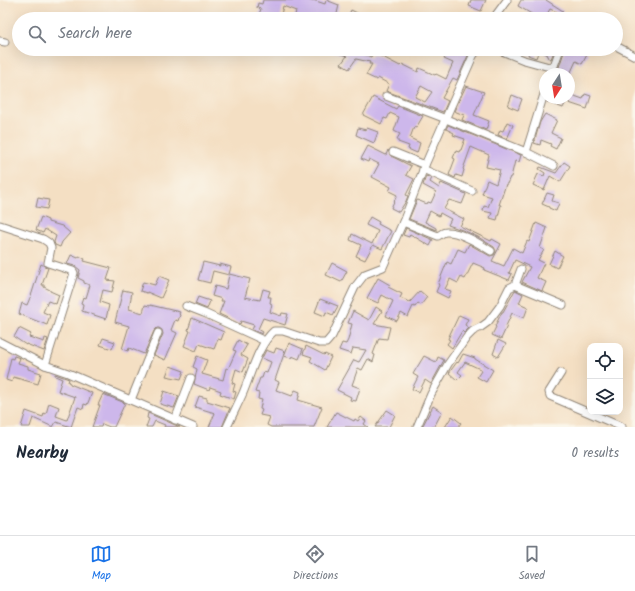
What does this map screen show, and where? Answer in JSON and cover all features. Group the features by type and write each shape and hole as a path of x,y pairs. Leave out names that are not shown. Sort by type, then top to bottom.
{"street":[{"path":"498,12 507,0"},
{"path":"623,50 635,56"},
{"path":"226,427 243,394 265,341 269,335 274,331 282,331 323,344 329,341 355,287 365,274 381,268 385,262 403,222 424,167 473,56"},
{"path":"514,56 544,68"},
{"path":"553,68 557,56"},
{"path":"386,96 526,152 554,166"},
{"path":"526,152 541,104"},
{"path":"393,152 472,191"},
{"path":"403,222 438,236 446,232 453,233 476,241 491,251"},
{"path":"0,225 43,239 49,243 50,248 48,263 73,271 74,273 46,365"},
{"path":"417,427 431,394 448,364 467,337 473,331 488,322 500,306 509,288 515,285 521,269"},
{"path":"515,285 563,305"},
{"path":"186,306 265,341"},
{"path":"131,400 158,333"},
{"path":"0,342 46,365 193,427"},
{"path":"561,373 549,392 550,396 622,427"},
{"path":"175,420 191,378"}],"building":[{"path":"263,0 313,0 325,4 326,0 339,5 337,12 296,12 283,6 282,12 260,12 261,9 257,8 258,3 262,4"},
{"path":"471,0 486,0 481,11 469,6"},
{"path":"521,0 546,0 563,11 557,12 550,9 548,12 528,12 518,6"},
{"path":"347,56 381,56 400,66 402,64 418,72 419,68 446,79 453,63 444,59 446,56 468,56 457,80 453,78 442,98 448,101 443,112 386,91 389,84 378,78 377,80 366,75 372,64 369,64 370,62 356,59 349,69 341,64","holes":["421,86 432,92 425,102 415,97"]},
{"path":"563,56 586,56 582,64 576,61 573,68 559,68"},
{"path":"466,86 484,92 474,115 489,121 486,130 462,120 464,115 454,111"},
{"path":"585,94 591,96 587,109 572,104 575,104 575,96 583,99"},
{"path":"512,95 522,99 518,110 508,106"},
{"path":"373,97 396,109 398,106 423,116 416,128 414,127 410,138 420,143 417,153 408,149 409,146 398,142 397,139 400,134 394,131 399,117 390,113 387,119 384,118 381,124 363,115"},
{"path":"552,104 565,104 563,108"},
{"path":"545,114 557,120 551,133 561,138 556,149 550,146 551,144 541,140 540,145 534,143 540,122"},
{"path":"507,122 513,125 507,139 498,135 500,130 503,131"},
{"path":"448,125 521,155 519,162 515,161 511,177 506,184 499,205 501,205 497,220 490,218 492,213 483,211 484,206 488,207 492,197 482,194 487,180 496,184 500,170 486,167 489,155 471,147 463,169 462,177 456,175 455,178 449,175 455,159 453,158 456,151 459,152 461,150 465,139 453,135 454,133 446,129"},
{"path":"358,128 366,130 367,128 378,132 374,143 356,135"},
{"path":"368,146 386,155 388,150 391,156 411,166 406,175 414,179 406,195 408,196 406,201 399,212 391,208 397,195 389,191 391,187 372,177 379,164 369,159 368,162 361,159"},
{"path":"564,162 570,166 560,182 550,176 544,190 533,185 538,174 544,176 545,173 539,169 540,167 556,173"},
{"path":"426,176 432,178 430,182 439,188 441,183 466,194 462,204 449,200 444,209 464,219 460,226 491,241 492,239 501,244 492,261 504,266 513,248 522,253 527,241 529,242 536,223 547,228 540,248 544,250 538,260 544,263 537,278 546,282 542,291 522,282 530,267 515,260 509,273 512,274 509,280 484,270 485,268 473,263 465,279 461,277 458,283 450,279 445,289 451,291 448,298 436,292 447,262 451,264 458,249 465,252 469,244 490,256 494,255 496,251 494,247 478,237 448,225 451,219 440,213 439,216 430,211 425,222 436,228 436,230 409,219 417,200 427,204 428,202 431,203 436,192 423,185"},
{"path":"547,193 554,195 552,201 559,203 556,211 542,204"},
{"path":"38,198 49,200 47,209 36,207"},
{"path":"41,217 48,220 48,222 62,226 70,233 62,242 60,247 55,245 54,242 56,236 45,229 43,233 36,230"},
{"path":"370,217 379,222 378,224 391,231 382,249 373,245 365,260 356,256 361,245 350,240 352,234 372,244 378,231 366,225"},
{"path":"406,228 433,240 430,246 410,234 409,237 403,235"},
{"path":"555,251 563,256 557,268 549,264"},
{"path":"71,255 78,258 79,256 85,259 84,261 111,268 107,280 115,281 112,292 103,290 100,302 109,305 106,319 82,311 83,304 81,303 83,297 86,298 90,285 84,283 84,281 78,278 80,270 75,266 67,264"},
{"path":"203,262 231,267 229,274 250,279 245,297 260,300 263,289 270,291 268,297 271,297 270,303 272,304 270,312 281,316 282,313 288,314 285,325 263,318 258,329 263,332 262,334 252,330 254,325 241,321 240,324 219,314 224,301 212,296 215,286 226,289 229,275 213,271 210,283 198,280"},
{"path":"332,263 347,271 341,282 326,275"},
{"path":"41,264 48,268 42,285 59,295 56,304 48,301 43,312 50,315 47,325 19,314 22,303 27,305"},
{"path":"159,276 169,280 161,298 147,292 140,291 143,282 155,285"},
{"path":"378,278 390,285 388,287 402,294 400,298 410,302 420,291 427,297 421,305 418,303 415,307 413,306 408,317 401,313 397,321 386,316 393,301 382,295 378,303 367,298"},
{"path":"123,290 132,292 129,309 143,313 145,305 150,305 180,312 178,321 175,320 171,330 177,333 165,360 154,355 163,334 162,330 159,328 154,331 144,354 129,348 128,351 122,349 129,326 115,322"},
{"path":"515,290 523,294 519,303 528,307 524,318 512,313 501,339 492,335 502,312"},
{"path":"198,297 210,301 207,309 195,304"},
{"path":"320,299 338,306 333,315 326,312 325,316 315,312"},
{"path":"376,307 382,311 374,324 390,327 387,339 379,338 373,354 375,355 373,362 368,359 362,370 358,368 352,385 360,388 356,401 350,400 351,397 337,390 354,360 359,362 366,350 353,348 351,354 339,350 342,343 346,344 348,340 352,324 348,323 353,311 369,320"},
{"path":"459,315 468,319 465,325 469,328 464,333 462,331 452,348 447,344 450,340 448,339"},
{"path":"192,318 224,332 221,340 218,339 214,349 199,344 196,351 184,346 190,331 188,330"},
{"path":"19,328 31,334 29,337 44,342 45,338 48,339 44,351 26,345 14,337"},
{"path":"103,338 115,342 112,349 100,345"},
{"path":"238,340 247,345 241,355 248,359 243,372 236,369 232,383 235,384 233,391 236,392 234,399 220,394 221,391 210,387 209,390 194,384 197,369 193,367 197,356 207,360 202,374 223,380 226,368 228,369 236,351 233,350"},
{"path":"498,340 506,344 498,357 493,354"},
{"path":"289,343 303,349 299,359 292,356 291,358 284,356"},
{"path":"306,346 331,357 325,370 310,361 312,357 303,354"},
{"path":"276,348 285,351 275,380 279,382 276,390 292,396 295,390 300,392 298,400 322,407 314,427 271,427 267,425 270,417 260,415 262,410 260,409 262,400 258,399 259,393 255,392 260,378 262,378 264,372 267,373 271,362 262,358 266,350 274,353"},
{"path":"463,354 475,358 493,370 486,382 477,377 481,371 480,369 465,362 458,372 462,375 457,380 449,373 457,362 458,363"},
{"path":"14,356 20,358 18,363 28,366 28,369 41,373 38,384 13,377 12,382 6,380 11,358 13,359"},
{"path":"424,356 436,362 438,357 444,360 431,384 425,380 419,392 412,389 418,377 413,374"},
{"path":"170,366 184,371 181,379 166,376"},
{"path":"55,374 69,379 68,382 70,384 92,393 87,405 84,404 83,409 78,407 71,427 56,422 53,427 33,418 30,427 21,427 26,411 43,417 44,413 46,414 49,403 59,407 56,416 67,420 75,397 58,391 62,379 55,376"},
{"path":"164,391 179,396 174,408 160,404"},
{"path":"103,394 125,403 114,427 102,424 101,427 92,427 100,405 98,405"},
{"path":"199,396 207,398 207,401 230,408 222,427 209,427 215,413 195,407"},
{"path":"433,406 442,412 434,427 422,427"},
{"path":"387,410 395,415 389,427 375,427"},
{"path":"336,412 354,421 355,419 358,421 361,417 366,421 364,424 368,427 327,427"},
{"path":"148,413 180,427 164,427 165,425 155,421 152,427 146,427 149,419 147,418"},
{"path":"452,416 461,423 458,427 445,427"}]}
